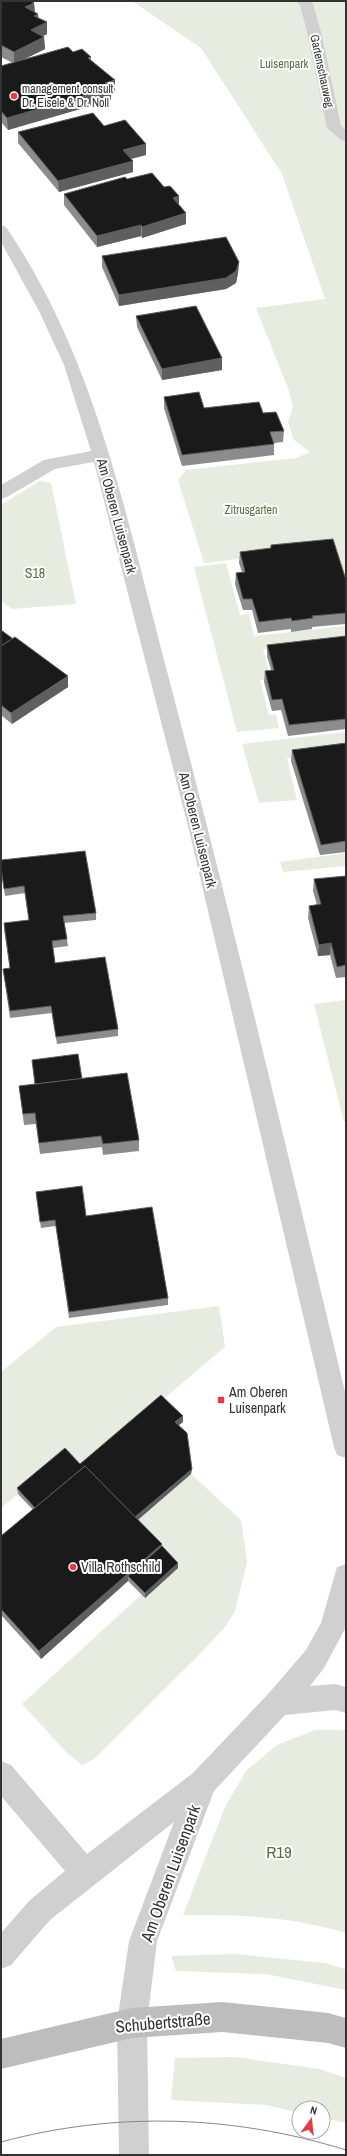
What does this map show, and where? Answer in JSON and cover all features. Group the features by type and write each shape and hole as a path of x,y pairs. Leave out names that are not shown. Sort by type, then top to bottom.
{"main road":[{"name":"Schubertstraße","path":"1,2054 96,2030 132,2023 222,2017 337,2031"}],"street":[{"name":"Gartenschauweg","path":"304,1 314,32 334,128 346,137"},
{"name":"Am Oberen Luisenpark","path":"1,230 47,311 72,365 101,455 199,830 346,1447"},
{"path":"1,492 50,464 101,455"},
{"name":"Am Oberen Luisenpark","path":"1,1955 40,1910 85,1873 203,1783 279,1702 315,1659 333,1627 346,1576"},
{"path":"279,1702 335,1698 346,1700"},
{"path":"1,1775 85,1873"},
{"name":"Am Oberen Luisenpark","path":"134,2155 132,2121 132,2023 143,1941 203,1783"}],"green space":[{"path":"132,1 346,1 346,583 335,548 204,563 178,480 186,470 296,458 310,452 294,440 288,422 293,407 289,391 256,308 325,299 282,174 201,48"},
{"name":"S18","path":"40,481 51,483 76,604 12,609 1,601 1,505"},
{"path":"226,563 240,615 249,614 254,636 346,626 346,644 263,649 271,679 260,680 269,715 276,714 279,728 237,732 194,567"},
{"path":"346,732 346,751 287,758 297,800 259,803 242,744"},
{"path":"346,853 346,866 283,872 280,862"},
{"path":"346,1000 346,1121 344,1122 314,1004"},
{"path":"219,1306 225,1347 80,1469 65,1454 1,1508 1,1372 56,1327"},
{"path":"191,1474 241,1520 247,1562 235,1611 225,1627 196,1658 94,1759 82,1765 66,1752 22,1704 142,1594 178,1568 134,1523"},
{"name":"R19","path":"315,1730 346,1730 346,1933 325,1927 285,1920 226,1915 183,1915 225,1807 246,1771 277,1745"},
{"path":"235,1954 325,1963 346,1969 346,1990 266,1974 176,1971 171,1956"},
{"path":"235,2057 320,2069 346,2078 346,2123 331,2120 331,2100 291,2100 291,2111 267,2105 171,2100 175,2058"}],"building":[{"path":"1,1 31,1 34,3 25,7 38,14 34,16 47,22 31,30 44,37 14,52 1,45"},
{"path":"68,47 73,52 82,49 91,57 88,58 115,80 105,83 111,88 7,118 1,111 1,66"},
{"path":"93,113 104,126 125,120 146,144 123,150 133,161 58,181 18,132"},
{"path":"152,173 164,187 170,186 179,196 173,198 186,213 142,227 141,225 97,236 64,194 125,177 127,179"},
{"path":"226,237 239,262 236,271 226,278 119,295 102,256"},
{"path":"196,306 222,358 162,369 136,316"},
{"path":"199,392 204,408 259,402 263,413 276,412 284,431 270,432 274,444 182,455 164,397"},
{"path":"333,539 346,580 346,613 312,616 313,618 292,621 291,618 259,622 252,599 243,599 236,573 245,572 240,552 271,548 271,545"},
{"path":"1,630 13,639 1,646"},
{"path":"346,636 346,719 289,725 282,699 272,700 265,671 274,670 267,645"},
{"path":"15,637 68,676 11,713 1,705 1,646"},
{"path":"346,743 346,841 321,845 292,750"},
{"path":"85,851 96,913 63,916 67,939 52,941 55,963 105,957 118,1029 56,1037 51,1006 10,1011 3,969 10,968 4,923 29,920 24,886 4,889 1,860"},
{"path":"346,876 346,965 337,967 331,943 319,945 309,906 321,904 314,879"},
{"path":"78,1054 82,1079 35,1084 32,1060"},
{"path":"127,1073 139,1140 103,1144 101,1136 39,1143 35,1113 23,1114 19,1086"},
{"path":"82,1186 86,1216 152,1207 168,1298 69,1312 55,1220 40,1222 36,1192"},
{"path":"161,1395 183,1416 175,1422 187,1433 192,1469 135,1517 85,1466 35,1508 17,1488 65,1448 80,1464"},
{"name":"Villa Rothschild","path":"85,1466 162,1544 39,1651 1,1609 1,1536"},
{"path":"162,1546 178,1563 145,1593 128,1576"}],"tram line":[{"path":"1,2142 44,2132 88,2125 174,2121 218,2124 261,2130 303,2138 346,2150"}],"place":[{"name":"management consult Dr. Eisele & Dr. Noll","path":"14,96"},
{"name":"Am Oberen Luisenpark","path":"221,1400"},
{"name":"Villa Rothschild","path":"73,1567"}],"park label":[{"name":"Luisenpark","path":"284,64"},
{"name":"Zitrusgarten","path":"251,510"}]}
